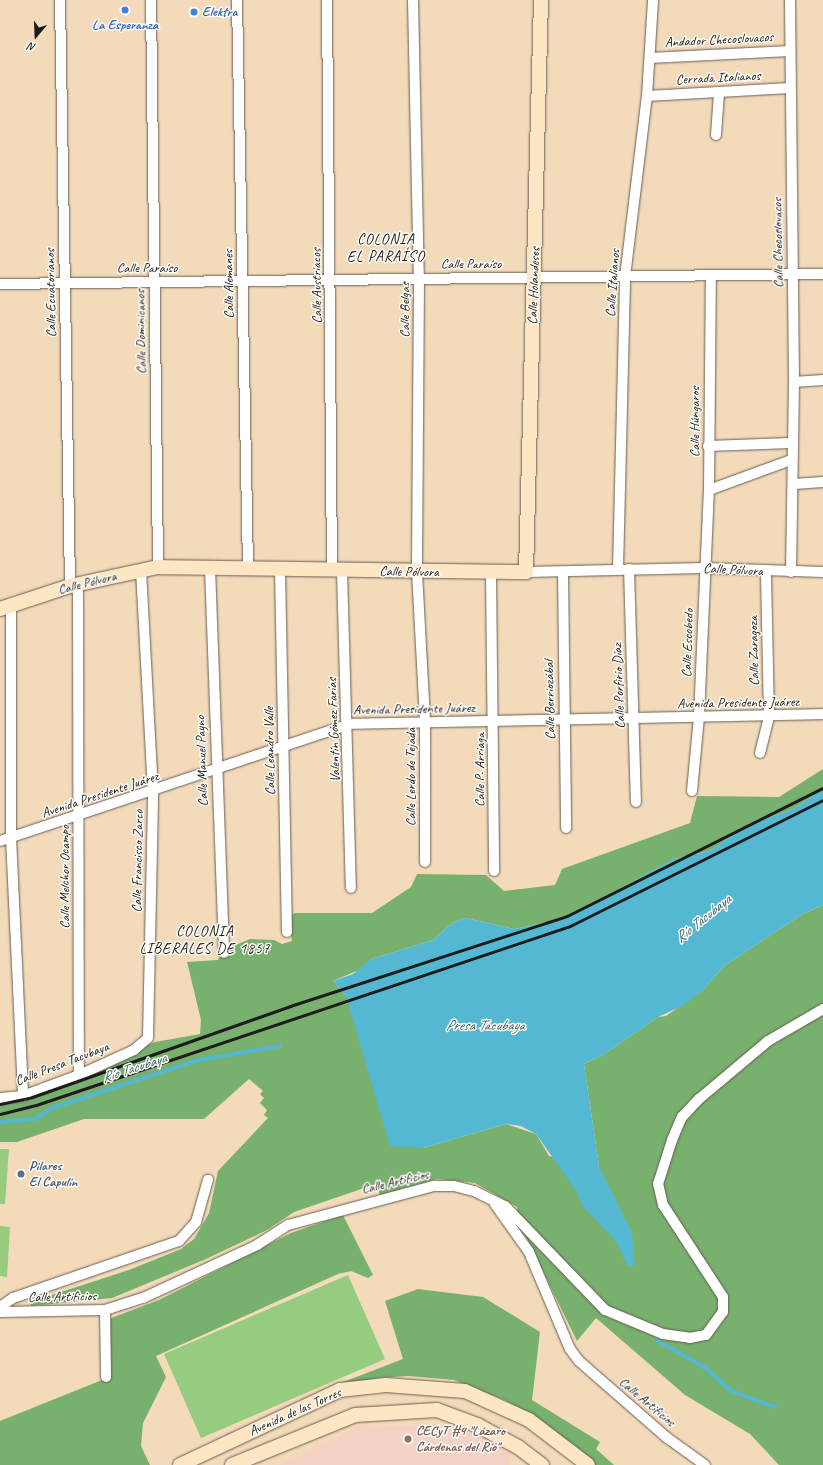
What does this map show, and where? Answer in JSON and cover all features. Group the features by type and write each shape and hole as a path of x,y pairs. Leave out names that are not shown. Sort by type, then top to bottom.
{"street":[{"name":"Calle Ecuatorianos","path":"60,0 64,283 74,585"},
{"name":"Calle Dominicanos","path":"151,0 158,567"},
{"name":"Calle Alemanes","path":"238,0 248,568"},
{"name":"Calle Austriacos","path":"326,0 337,571"},
{"name":"Calle Belgas","path":"413,0 419,278 417,572"},
{"name":"Calle Holandeses","path":"526,572 535,278 541,0"},
{"name":"Calle Italianos","path":"618,569 626,277 647,96 653,0"},
{"name":"Calle Checoslovacos","path":"790,0 794,382 791,443 791,460 794,484 791,572"},
{"name":"Andador Checoslovacos","path":"650,58 790,51"},
{"name":"Cerrada Italianos","path":"647,96 790,88"},
{"path":"716,135 719,93"},
{"name":"Calle Paraíso","path":"0,284 419,278 711,277 823,274"},
{"name":"Calle Húngaros","path":"705,568 709,490 708,446 711,277"},
{"path":"794,382 823,380"},
{"path":"708,446 791,443"},
{"path":"709,490 791,460"},
{"path":"794,484 823,482"},
{"name":"Calle Pólvora","path":"6,607 74,585 158,567 491,573 705,568 823,572"},
{"name":"Calle Manuel Payno","path":"210,568 216,770 224,953"},
{"name":"Calle Escobedo","path":"692,791 699,717 705,568"},
{"name":"Calle Porfirio Díaz","path":"629,569 636,802"},
{"name":"Calle Francisco Zarco","path":"134,1050 145,1041 150,1028 153,792 142,570"},
{"name":"Calle Leandro Valle","path":"280,570 287,932"},
{"name":"Valentín Gómez Farías","path":"337,571 349,724 351,888"},
{"name":"Calle Zaragoza","path":"760,753 769,717 766,571"},
{"name":"Calle Lerdo de Tejada","path":"417,572 425,721 425,862"},
{"name":"Calle Berriozábal","path":"563,572 566,828"},
{"name":"Calle P. Arriaga","path":"491,573 494,722 494,871"},
{"name":"Calle Melchor Ocampo","path":"74,585 79,817 79,1074"},
{"path":"6,607 12,838 23,1096"},
{"name":"Avenida Presidente Juárez","path":"0,841 79,817 349,724 425,721 634,721 699,717 769,717 823,714"},
{"path":"490,1198 527,1226 605,1310 663,1334 690,1338 706,1335 723,1312 722,1297 663,1206 658,1184 672,1140 682,1117 699,1100 768,1041 823,1008"},
{"name":"Calle Presa Tacubaya","path":"0,1098 23,1096 134,1050"},
{"name":"Calle Artificios","path":"0,1307 13,1298 120,1263 187,1235 196,1222 208,1180"},
{"name":"Calle Artificios","path":"0,1312 105,1310 143,1298 257,1245 288,1225 346,1208 434,1186 454,1186 490,1198 529,1252 574,1355 666,1437 705,1465"},
{"path":"105,1310 106,1377"},
{"name":"Avenida de las Torres","path":"180,1465 340,1390 386,1385 464,1391 529,1420 588,1465"},
{"name":"Avenida de las Torres","path":"232,1465 356,1415 437,1410 477,1425 518,1447 542,1465"}],"shaded area":[{"name":"CECyT #4 \"Lázaro Cárdenas del Río\"","path":"455,1425 509,1452 509,1465 279,1465 360,1426"}],"green space":[{"path":"823,769 823,789 795,808 749,825 709,851 674,859 566,918 514,929 466,918 453,922 433,940 371,959 361,969 333,981 346,996 423,1148 506,1124 536,1134 549,1156 599,1166 584,1064 603,1055 658,1017 666,1016 703,990 724,966 801,915 823,905 823,1465 779,1465 750,1434 685,1395 596,1318 577,1341 518,1220 517,1207 475,1183 437,1179 380,1195 376,1184 294,1212 267,1230 206,1259 112,1298 31,1306 30,1302 129,1270 181,1249 194,1239 209,1213 218,1171 268,1118 264,1115 267,1110 260,1103 264,1098 260,1094 263,1091 249,1079 204,1119 84,1119 17,1142 0,1142 0,1102 23,1100 155,1042 200,1034 201,1020 187,962 218,960 221,951 250,939 274,940 282,944 292,941 288,917 295,913 372,913 411,887 417,874 486,875 504,891 555,885 562,869 690,823 697,796 779,797"},
{"path":"0,1149 9,1149 5,1204 0,1204"},
{"path":"343,1215 373,1275 368,1278 351,1271 338,1274 156,1356 166,1377 143,1423 141,1446 150,1465 0,1465 0,1421 107,1378 106,1320 159,1300 291,1233"},
{"path":"0,1226 10,1227 7,1277 0,1276"},
{"path":"348,1275 385,1359 201,1438 164,1354"},
{"path":"418,1289 483,1297 540,1332 532,1400 600,1442 596,1449 614,1465 595,1465 531,1416 505,1400 454,1380 408,1376 377,1378 322,1396 320,1391 403,1359 385,1301"}],"water":[{"name":"Presa Tacubaya","path":"823,789 823,905 801,915 724,966 703,990 684,1005 658,1017 603,1055 584,1064 599,1166 632,1233 635,1265 628,1266 615,1240 583,1207 577,1192 536,1134 521,1126 506,1124 423,1148 390,1146 346,996 333,981 353,974 371,959 433,940 453,922 466,918 514,929 566,918 674,859 709,851 749,825 795,808"}],"waterway":[{"name":"Río Tacubaya","path":"0,1122 35,1119 52,1108 199,1060 280,1046"},
{"path":"658,1341 705,1367 732,1391 775,1407"}],"railway":[{"path":"0,1104 32,1097 290,1006 567,916 823,788"},
{"path":"0,1114 36,1105 570,926 823,800"}],"place":[{"name":"La Esperanza","path":"125,10"},
{"name":"Elektra","path":"194,12"},
{"name":"Pilares El Capulín","path":"21,1174"},
{"name":"CECyT #4 \"Lázaro Cárdenas del Río\"","path":"408,1439"}],"district":[{"name":"COLONIA EL PARAÍSO","path":"386,248"},
{"name":"COLONIA LIBERALES DE 1857","path":"205,940"}]}
